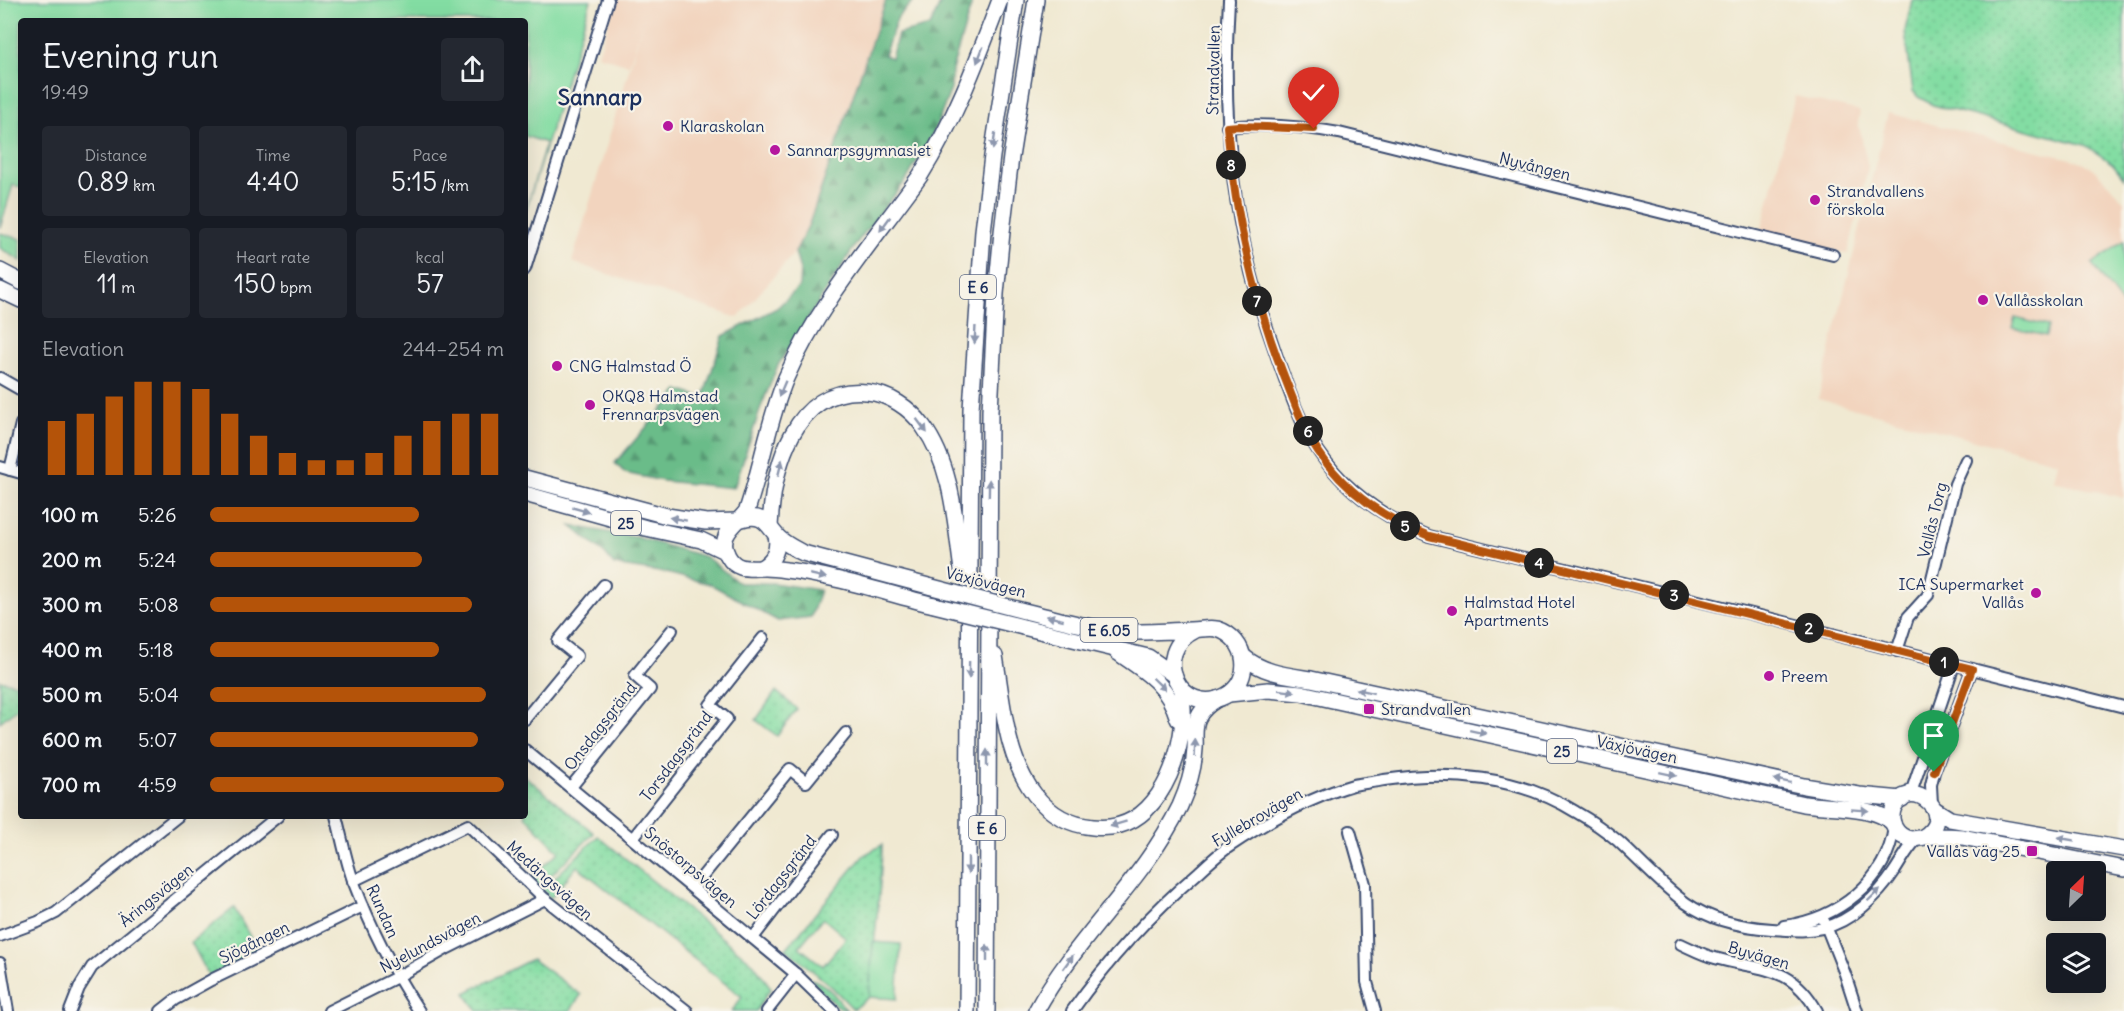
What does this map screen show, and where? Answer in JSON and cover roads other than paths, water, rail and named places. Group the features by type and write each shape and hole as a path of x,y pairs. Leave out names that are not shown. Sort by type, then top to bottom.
{"highway":[{"path":"969,620 949,487 939,454 923,426 903,406 892,399 871,392 844,392 827,399 809,411 799,422 785,448 775,488 773,530 777,545 775,555 769,563 761,568 750,570 739,567 726,552 725,542 727,533 739,520 750,501 777,400 797,354 829,302 934,154 967,89 1000,0"},
{"name":"E 6","path":"967,1011 971,409 979,282 992,156 1016,0"},
{"name":"E 6","path":"987,1011 989,446 996,294 1011,158 1036,0"},
{"path":"0,271 18,280"},
{"path":"0,290 18,299"},
{"name":"Växjövägen","path":"528,479 667,516 706,522 757,518 785,543 803,553 1024,611 1114,631 1158,632 1216,629 1226,632 1234,639 1244,657 1254,665 1271,672 1804,786 1859,795 1922,797 1950,819 2124,849"},
{"name":"25","path":"528,495 646,528 701,540 726,552"},
{"name":"E 6.05","path":"761,568 808,573 1148,657 1173,675"},
{"path":"988,610 1011,747 1025,781 1048,809 1064,820 1080,826 1097,828 1113,826 1129,820 1153,803 1163,789 1176,758 1183,719 1182,689 1173,675 1174,651 1182,638 1196,630"},
{"path":"1112,649 1142,670 1167,692 1178,717 1180,739"},
{"path":"1036,1011 1063,968 1141,870 1169,828 1189,783 1194,764 1195,724 1202,711 1240,681 1244,657"},
{"name":"Växjövägen","path":"1182,689 1198,699 1268,690 1301,693 1804,804 1870,811 1885,816 1904,837 1962,837 2124,869"},
{"path":"1894,825 1893,809 1904,798"},
{"path":"1920,838 1934,825 1936,819 1933,807"}],"street":[{"path":"528,259 608,0"},
{"name":"Strandvallen","path":"1229,0 1227,127 1234,193 1259,309 1296,408 1318,451 1338,476 1369,505 1405,526 1429,536 2124,708"},
{"name":"Nyvången","path":"1227,127 1314,129 1339,133 1833,255"},
{"path":"0,378 18,388"},
{"path":"10,470 18,437"},
{"name":"Vallås Torg","path":"1897,651 1908,616 1928,595 1955,484 1966,460"},
{"path":"528,716 577,656 558,641 604,585"},
{"name":"Onsdagsgränd","path":"572,787 650,688 635,676 672,630"},
{"name":"Torsdagsgränd","path":"633,838 727,719 710,705 763,638"},
{"path":"1904,798 1913,787 1954,665"},
{"path":"1933,807 1931,785 1934,772 1972,669"},
{"path":"693,888 790,769 806,782 846,733"},
{"name":"Snöstorpsvägen","path":"528,752 796,974 834,1011"},
{"name":"Fyllebrovägen","path":"1071,1011 1139,928 1178,890 1229,847 1310,802 1354,785 1413,776 1454,775 1502,782 1535,792 1574,811 1616,839 1654,877 1687,904 1724,921 1763,928 1802,931 1826,928 1843,920 1875,895 1893,873 1904,853 1920,838"},
{"path":"0,936 38,922 64,907 174,819"},
{"name":"Äringsvägen","path":"70,1011 82,981 92,967 274,819"},
{"name":"Rundan","path":"337,819 353,881 363,906 397,977 419,1011"},
{"name":"Medängsvägen","path":"353,881 468,825 544,899 687,1011"},
{"name":"Fyllebrovägen","path":"1763,928 1796,924 1822,916 1847,902 1879,871 1892,842 1894,825"},
{"path":"1350,831 1365,884 1367,982 1375,1011"},
{"name":"Lördagsgränd","path":"753,938 832,835"},
{"name":"Nyelundsvägen","path":"329,1011 544,899"},
{"name":"Sjögången","path":"161,1011 175,1000 212,980 363,906"},
{"path":"1822,916 1857,1011"},
{"name":"Byvägen","path":"1681,944 1713,957 1784,975 1799,985 1817,1011"},
{"path":"0,963 8,1011"},
{"path":"767,1011 796,974"}],"place":[{"name":"Klaraskolan","path":"668,126"},
{"name":"Sannarpsgymnasiet","path":"775,150"},
{"name":"Strandvallens förskola","path":"1815,200"},
{"name":"Vallåsskolan","path":"1983,300"},
{"name":"CNG Halmstad Ö","path":"557,366"},
{"name":"OKQ8 Halmstad Frennarpsvägen","path":"590,405"},
{"name":"ICA Supermarket Vallås","path":"2036,593"},
{"name":"Halmstad Hotel Apartments","path":"1452,611"},
{"name":"Preem","path":"1769,676"},
{"name":"Strandvallen","path":"1369,709"},
{"name":"Vallås väg 25","path":"2032,851"}],"district":[{"name":"Sannarp","path":"600,97"}]}
